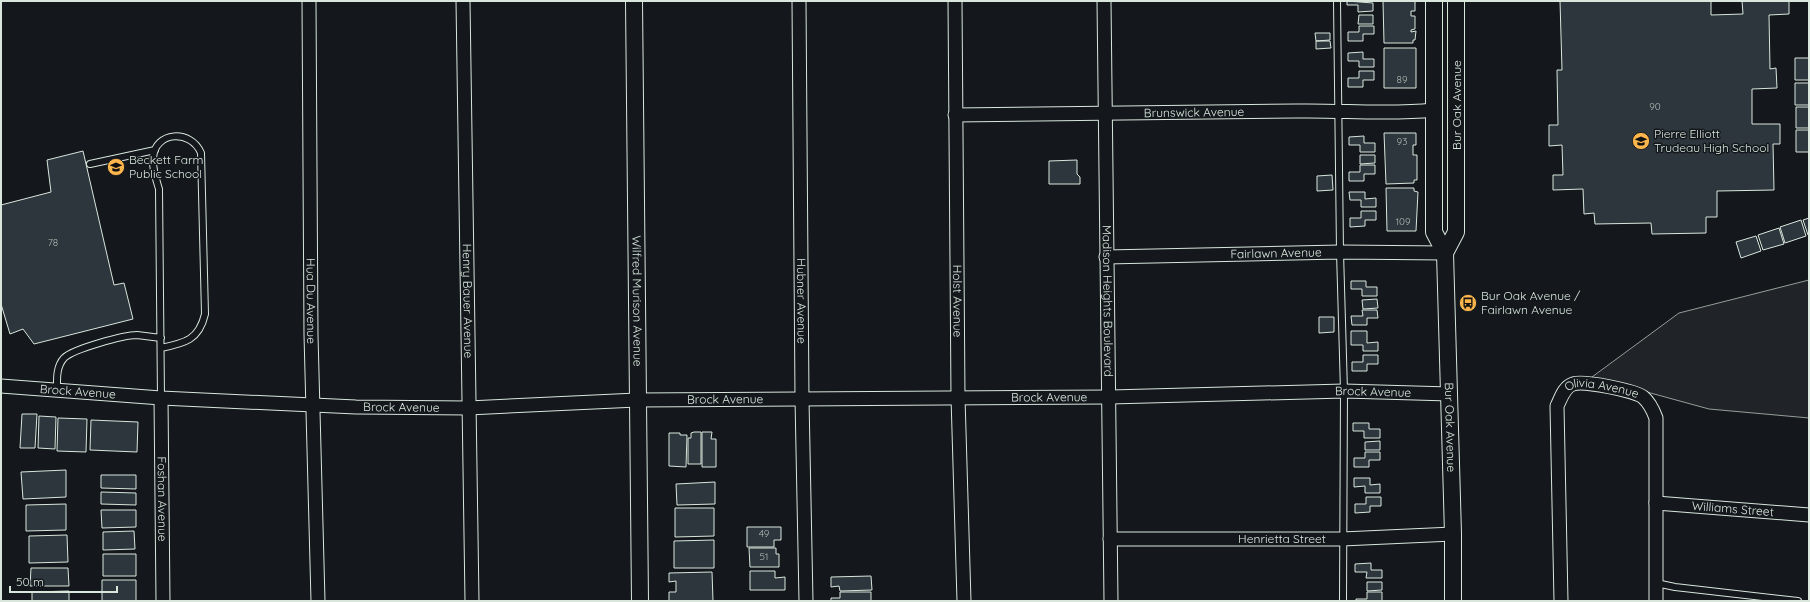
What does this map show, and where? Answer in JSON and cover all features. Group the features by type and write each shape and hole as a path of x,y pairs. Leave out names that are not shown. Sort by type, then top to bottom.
{"street":[{"name":"Hua Du Avenue","path":"309,1 311,335 318,601"},
{"name":"Henry Bauer Avenue","path":"463,1 472,601"},
{"name":"Wilfred Murison Avenue","path":"634,1 640,601"},
{"name":"Hubner Avenue","path":"799,1 802,399 806,601"},
{"name":"Holst Avenue","path":"955,1 958,397 964,601"},
{"name":"Madison Heights Boulevard","path":"1104,1 1106,257 1110,397 1111,601"},
{"name":"Bur Oak Avenue","path":"1434,1 1434,232 1445,253 1450,394 1453,601"},
{"name":"Bur Oak Avenue","path":"1445,253 1456,232 1456,1"},
{"name":"Brunswick Avenue","path":"955,115 1106,115 1339,110 1419,112 1434,110"},
{"name":"Fairlawn Avenue","path":"1106,257 1340,252 1445,253"},
{"name":"Olivia Avenue","path":"1561,601 1558,406 1563,392 1574,384 1593,383 1642,396 1651,405 1656,418 1656,601"},
{"name":"Brock Avenue","path":"1,386 161,398 356,407 468,408 637,400 1110,397 1344,391 1450,394"},
{"name":"Foshan Avenue","path":"161,398 163,601"},
{"name":"Williams Street","path":"1656,503 1809,515"},
{"name":"Henrietta Street","path":"1110,539 1342,539 1453,534"}],"lane":[{"path":"1337,1 1340,252 1344,391 1342,539 1343,601"},
{"path":"161,398 162,348 159,189 154,164 155,150 159,144 167,138 176,135 194,141 198,146 202,159 205,314 203,324 191,340 162,348"},
{"path":"90,164 155,150"},
{"path":"57,390 57,373 60,364 70,353 136,335 161,338"},
{"path":"1656,584 1798,601"}],"shaded area":[{"path":"1809,280 1809,418 1709,409 1592,377 1679,313"}],"building":[{"path":"1347,1 1373,3 1373,11 1358,12 1358,5 1347,5"},
{"path":"1383,1 1415,2 1415,11 1411,11 1411,16 1415,16 1415,29 1411,30 1411,32 1416,31 1415,40 1413,40 1413,43 1384,43"},
{"name":"Pierre Elliott Trudeau High School","path":"1560,1 1711,1 1711,15 1743,14 1742,1 1789,1 1789,14 1769,15 1770,69 1776,68 1777,88 1752,89 1752,124 1780,124 1780,144 1773,144 1774,190 1717,191 1717,217 1706,217 1706,233 1652,234 1651,223 1595,224 1594,213 1584,214 1583,189 1553,190 1553,175 1563,175 1562,145 1549,146 1549,125 1558,125 1557,70 1562,70"},
{"path":"1359,15 1373,15 1373,24 1358,24"},
{"path":"1359,26 1374,26 1374,34 1363,34 1363,41 1348,41 1348,32 1359,32"},
{"path":"1315,33 1330,33 1330,40 1316,41"},
{"path":"1316,41 1330,41 1331,48 1316,49"},
{"path":"1384,48 1416,48 1416,88 1384,88"},
{"path":"1363,52 1363,59 1374,59 1374,67 1359,67 1359,61 1348,61 1348,53"},
{"path":"1795,58 1809,58 1809,80 1795,80"},
{"path":"1359,71 1374,71 1374,80 1363,80 1363,87 1348,87 1348,78 1359,78"},
{"path":"1795,83 1809,83 1809,105 1795,105"},
{"path":"1796,107 1809,107 1809,128 1796,128"},
{"path":"1796,130 1809,130 1809,152 1796,152"},
{"path":"1384,133 1416,133 1416,145 1413,145 1413,155 1417,155 1417,180 1414,180 1414,183 1386,184"},
{"path":"1364,136 1364,143 1375,143 1375,152 1360,152 1360,145 1349,145 1349,137"},
{"path":"83,151 114,285 124,283 133,319 34,344 23,329 10,334 1,304 1,205 51,192 47,160"},
{"path":"1360,155 1375,155 1375,163 1360,164"},
{"path":"1077,160 1077,174 1080,177 1080,184 1049,184 1049,161"},
{"path":"1360,165 1375,165 1375,174 1364,174 1364,181 1349,181 1349,172 1360,172"},
{"path":"1332,175 1333,190 1317,191 1317,176"},
{"path":"1386,188 1414,188 1414,191 1418,192 1416,231 1387,231"},
{"path":"1349,192 1365,192 1365,199 1376,198 1376,207 1361,207 1361,200 1350,200"},
{"path":"1361,211 1376,211 1376,220 1365,220 1365,226 1350,227 1350,218 1361,218"},
{"path":"1809,218 1809,235 1808,235 1803,220"},
{"path":"1801,220 1806,236 1785,243 1780,227"},
{"path":"1779,228 1784,244 1763,250 1758,235"},
{"path":"1756,236 1761,251 1741,258 1736,242"},
{"path":"1351,281 1366,281 1366,287 1377,287 1377,296 1362,296 1362,289 1351,289"},
{"path":"1377,299 1378,308 1363,309 1362,300"},
{"path":"1362,310 1377,310 1378,318 1367,318 1367,325 1352,325 1351,316 1363,316"},
{"path":"1319,317 1334,317 1334,332 1319,333"},
{"path":"1351,331 1367,331 1367,343 1378,342 1378,351 1363,351 1363,345 1351,345"},
{"path":"1363,355 1378,355 1378,364 1367,364 1367,371 1352,371 1352,362 1363,362"},
{"path":"22,414 37,414 35,448 20,448"},
{"path":"39,416 56,417 55,449 38,448"},
{"path":"58,418 87,419 86,452 57,451"},
{"path":"91,420 138,422 137,452 90,450"},
{"path":"1353,423 1369,423 1369,429 1380,429 1380,438 1364,438 1364,431 1353,431"},
{"path":"701,432 701,464 688,464 688,438 691,438 691,433"},
{"path":"702,432 712,432 711,439 716,439 716,467 702,467"},
{"path":"669,433 680,433 680,435 687,435 686,467 669,466"},
{"path":"1380,441 1380,450 1365,450 1365,442"},
{"path":"1365,452 1380,452 1380,460 1369,460 1369,467 1354,467 1354,458 1365,458"},
{"path":"66,470 66,497 23,499 21,472"},
{"path":"101,475 136,475 136,489 101,488"},
{"path":"1354,478 1370,478 1370,485 1380,484 1380,493 1365,493 1365,486 1354,487"},
{"path":"715,482 715,504 677,505 676,484"},
{"path":"101,492 136,493 136,505 101,504"},
{"path":"1366,497 1381,497 1381,506 1370,506 1370,512 1355,513 1355,504 1366,504"},
{"path":"66,504 66,530 26,531 26,505"},
{"path":"675,508 714,508 714,536 675,537"},
{"path":"101,510 136,510 136,527 102,528"},
{"path":"747,527 781,527 781,540 774,540 774,547 747,547"},
{"path":"134,531 135,549 103,550 103,532"},
{"path":"67,535 68,562 29,563 29,536"},
{"path":"714,540 714,568 674,568 674,541"},
{"path":"749,548 776,548 776,554 779,554 779,567 750,567"},
{"path":"103,554 136,554 136,576 103,576"},
{"path":"1371,563 1371,570 1382,570 1382,578 1366,578 1367,572 1355,572 1355,564"},
{"path":"31,568 68,568 69,586 30,586"},
{"path":"750,571 775,571 775,578 785,577 785,590 750,590"},
{"path":"712,572 713,601 669,601 669,592 676,592 676,581 669,582 669,573"},
{"path":"871,576 872,590 840,591 839,586 831,587 831,577"},
{"path":"102,580 136,580 136,601 102,601"},
{"path":"1367,582 1382,582 1382,590 1367,591"},
{"path":"69,591 69,601 32,601 32,592"},
{"path":"840,592 871,592 871,601 831,601 831,598 840,598"},
{"path":"1367,592 1382,592 1382,601 1356,601 1356,599 1367,599"}],"place":[{"name":"Pierre Elliott Trudeau High School","path":"1641,141"},
{"name":"Beckett Farm Public School","path":"116,167"},
{"name":"Bur Oak Avenue / Fairlawn Avenue","path":"1468,303"}]}
